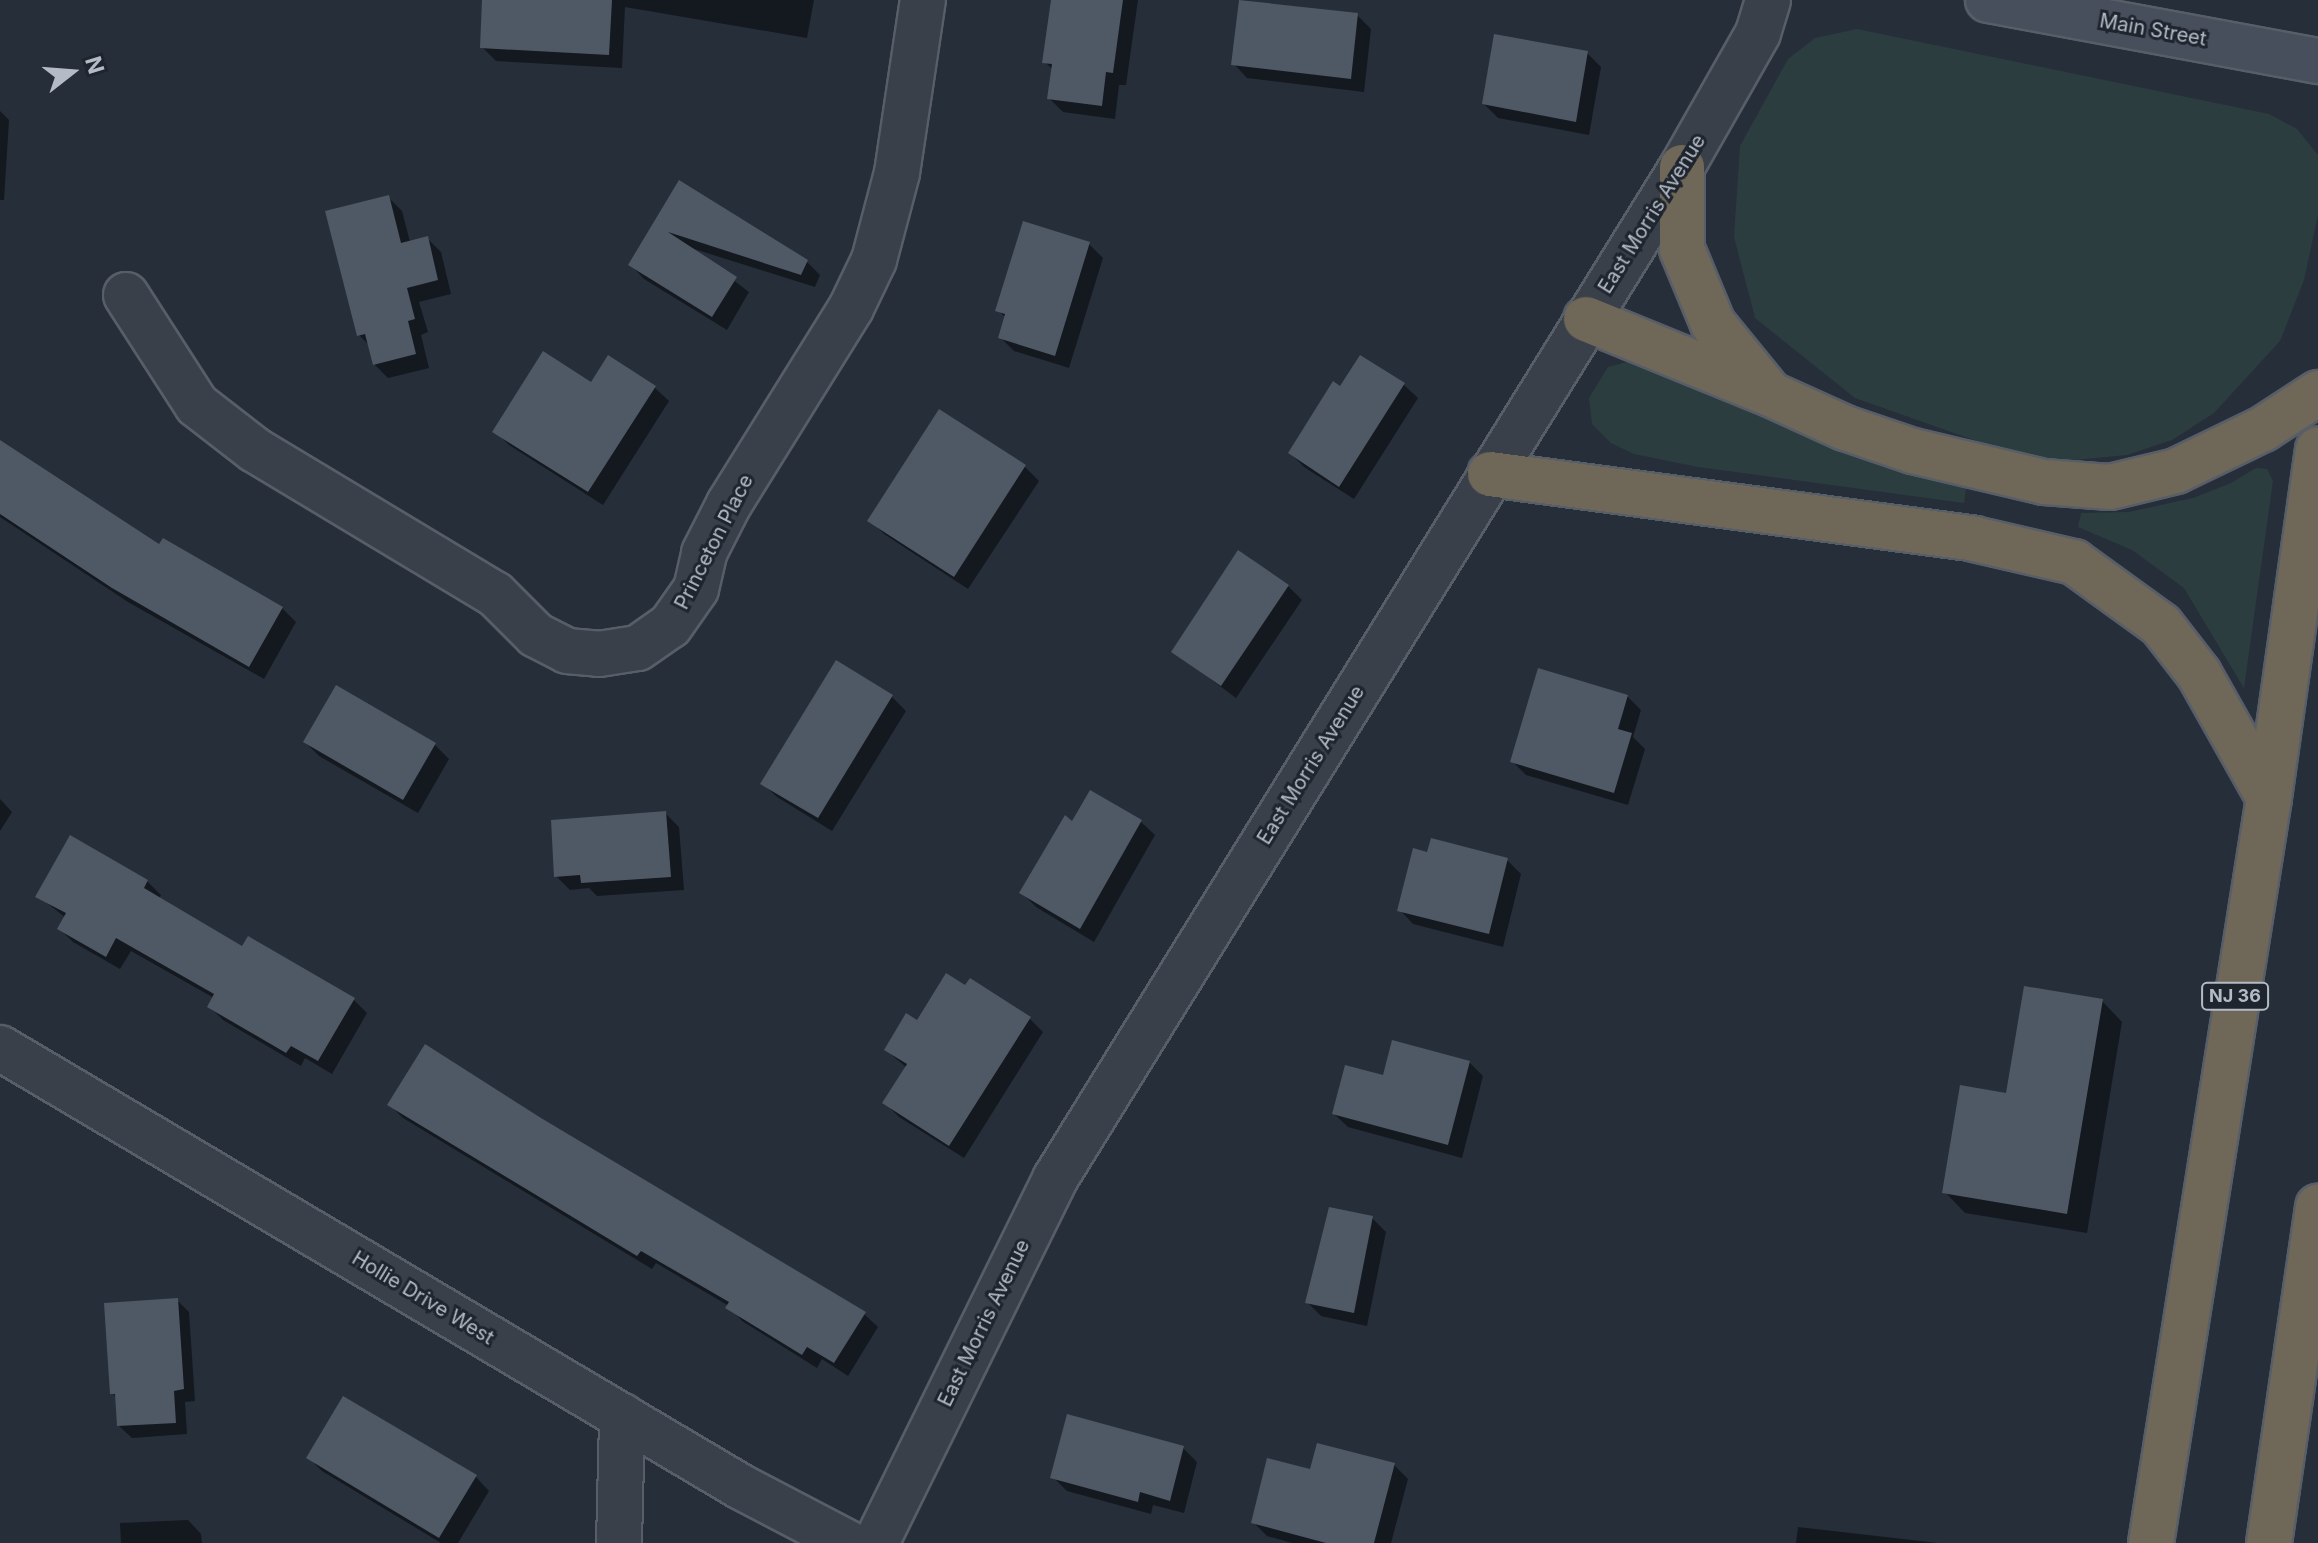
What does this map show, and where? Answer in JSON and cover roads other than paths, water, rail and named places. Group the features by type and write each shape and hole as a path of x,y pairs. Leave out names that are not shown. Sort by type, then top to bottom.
{"highway":[{"path":"1682,167 1682,249 1713,324 1770,394"},
{"path":"1586,319 1845,428 1913,451 2044,482 2110,487 2176,471 2263,429 2318,393"},
{"name":"NJ 36","path":"2151,1543 2269,798 2318,449"},
{"path":"1490,474 1974,539 2074,562 2161,625 2199,674 2269,798"},
{"path":"2269,1543 2318,1209"}],"street":[{"name":"Princeton Place","path":"126,295 197,405 255,450 495,594 536,635 567,651 599,654 638,648 670,626 696,589 704,553 729,504 851,308 874,260 897,173 923,0"},
{"name":"East Morris Avenue","path":"876,1543 1055,1179 1682,167 1758,33 1768,0"},
{"name":"Main Street","path":"1988,0 2318,61"},
{"name":"Hollie Drive West","path":"0,1048 741,1487 848,1543"},
{"path":"619,1543 622,1416"}]}
